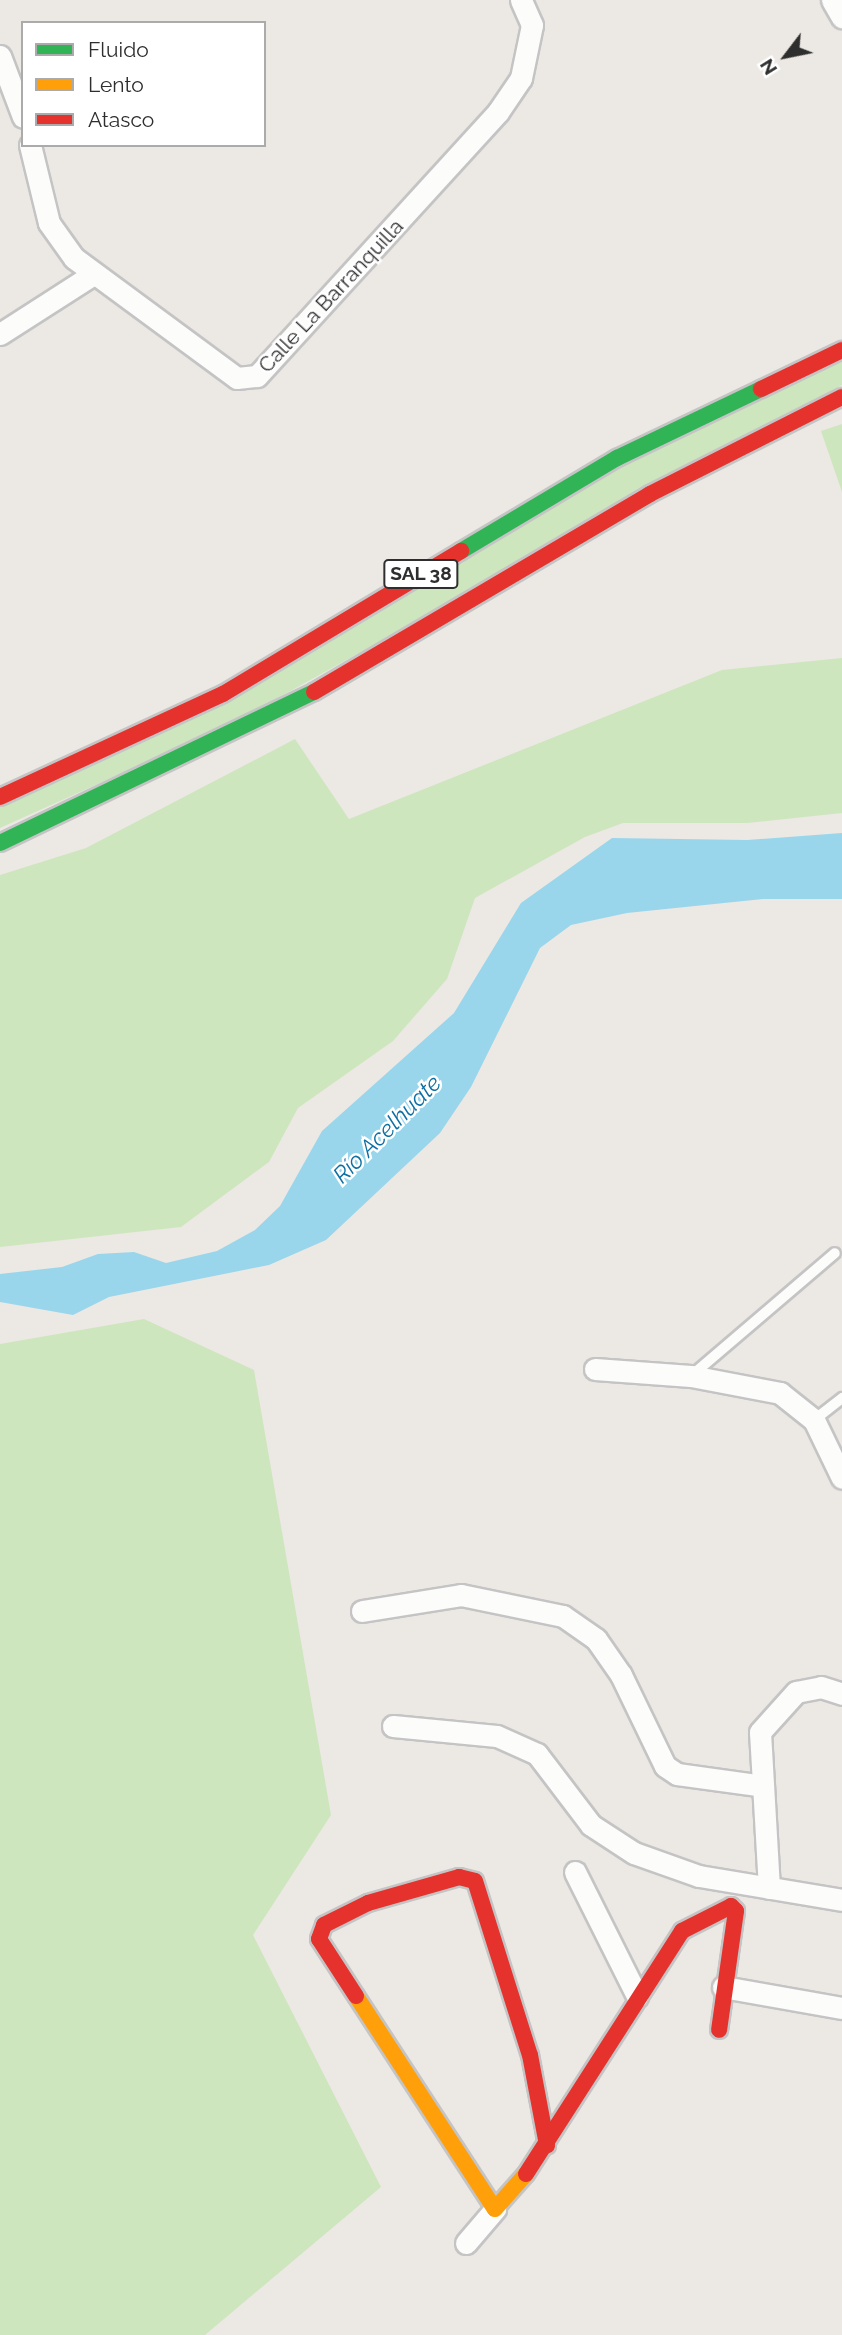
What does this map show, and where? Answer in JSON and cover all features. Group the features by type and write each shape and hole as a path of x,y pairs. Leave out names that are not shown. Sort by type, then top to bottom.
{"main road":[{"name":"SAL 38","path":"0,797 223,694 617,458 842,350"},
{"name":"SAL 38","path":"0,843 265,721 650,494 842,397"},
{"path":"547,2145 530,2055 475,1881 459,1877 368,1903 324,1925 319,1939 495,2209 547,2145 637,1996 682,1931 731,1906 736,1911 723,1987 719,2030"}],"street":[{"name":"Calle La Barranquilla","path":"31,147 50,223 92,275 171,325 237,378 257,376 498,112 521,78 532,25 521,0"},
{"path":"832,0 842,17"},
{"path":"0,56 21,112"},
{"path":"0,334 92,275"},
{"path":"595,1369 691,1376 780,1393 814,1420 842,1478"},
{"path":"362,1611 461,1595 562,1616 596,1639 621,1675 665,1766 677,1774 763,1786"},
{"path":"760,1887 763,1786 760,1732 772,1713 796,1692 821,1687 842,1694"},
{"path":"393,1726 497,1736 537,1754 591,1825 615,1844 699,1877 842,1900"},
{"path":"575,1872 637,1996"},
{"path":"731,1906 760,1887"},
{"path":"723,1987 842,2008"},
{"path":"466,2243 495,2209"}],"lane":[{"path":"691,1376 835,1252"},
{"path":"814,1420 842,1398"}],"green space":[{"path":"842,361 842,385 231,724 0,828 0,806 625,465"},
{"path":"842,424 842,492 821,431"},
{"path":"842,658 842,813 747,823 623,823 585,837 475,898 447,979 393,1041 298,1108 269,1162 181,1227 0,1247 0,875 86,848 295,739 349,819 722,670"},
{"path":"144,1319 254,1370 331,1815 253,1935 381,2187 205,2335 0,2335 0,1344"}],"water":[{"name":"Río Acelhuate","path":"842,833 842,899 763,899 627,913 571,925 540,948 471,1087 440,1133 326,1240 269,1265 109,1297 73,1315 0,1302 0,1274 62,1267 98,1254 134,1252 166,1263 217,1251 255,1230 280,1206 322,1131 454,1013 521,903 612,838 747,840"}],"traffic: fast":[{"path":"461,551 617,458 761,389"},
{"path":"0,843 314,692"}],"traffic: slow":[{"path":"356,1996 495,2209 526,2174"}],"traffic: jam":[{"path":"761,389 842,350"},
{"path":"314,692 650,494 842,397"},
{"path":"0,797 223,694 461,551"},
{"path":"356,1996 319,1939 324,1925 368,1903 459,1877 475,1881 530,2055 547,2145"},
{"path":"526,2174 682,1931 731,1906 736,1911 719,2030"}]}
